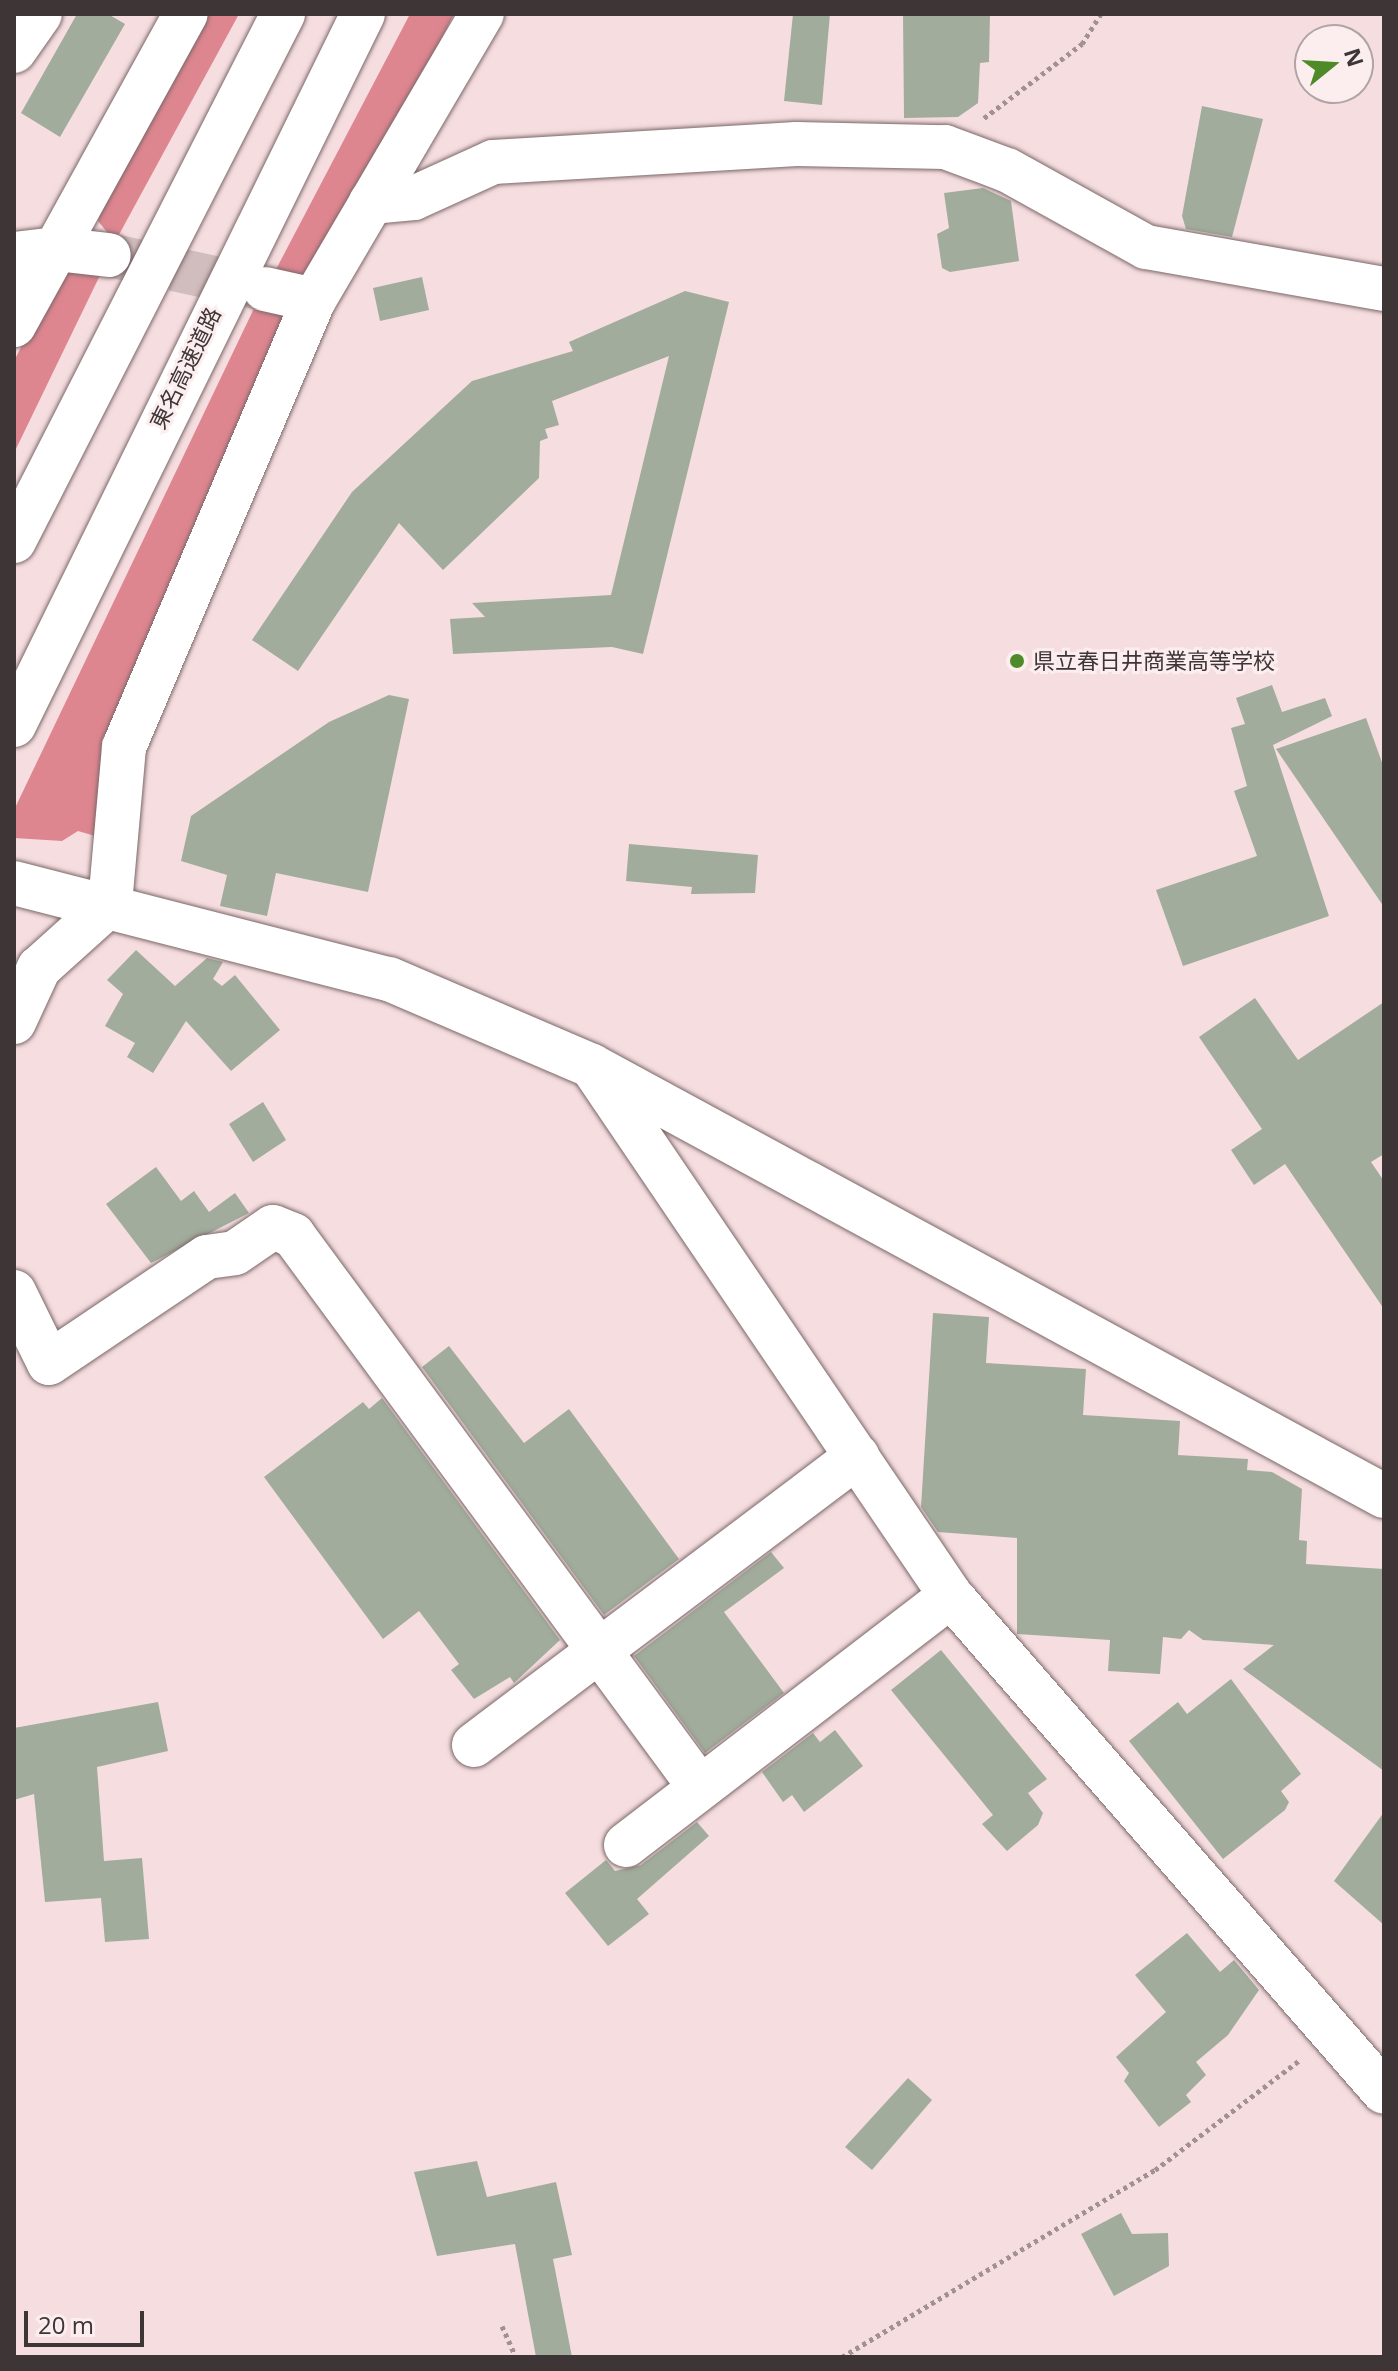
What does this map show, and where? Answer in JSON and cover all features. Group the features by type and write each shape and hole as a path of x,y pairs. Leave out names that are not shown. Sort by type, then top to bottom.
{"main road":[{"path":"14,51 40,14"},
{"path":"14,325 35,252 186,14"},
{"path":"14,541 283,14"},
{"name":"東名高速道路","path":"14,725 363,14"},
{"path":"14,1022 39,968 110,904 124,747 314,300 482,14"},
{"path":"371,202 414,198 493,162 796,144 945,147 1007,170 1146,247 1384,289"},
{"path":"35,252 109,255"},
{"path":"265,289 314,300"},
{"path":"14,883 69,901 110,904 389,979 592,1066 1384,1496"},
{"path":"592,1066 951,1596 1330,2036 1384,2092"},
{"path":"14,1292 49,1363 207,1257 235,1253 273,1227 293,1235 699,1786"},
{"path":"474,1745 857,1456"},
{"path":"626,1845 699,1786 951,1596"}],"path":[{"path":"945,147 1082,44 1101,14"},
{"path":"842,2357 1155,2170 1330,2036"},
{"path":"502,2326 516,2357"}],"shaded area":[{"path":"198,14 239,14 115,242 98,221 102,203"},
{"path":"410,14 454,14 328,261 315,274 272,277"},
{"path":"104,267 14,453 14,361 59,273"},
{"path":"259,298 275,303 292,325 102,838 78,831 62,841 14,838 14,810"}],"building":[{"path":"77,14 108,14 125,24 60,137 21,113"},
{"path":"793,14 830,14 822,105 784,101"},
{"path":"903,14 990,14 989,62 980,63 978,103 958,117 904,118"},
{"path":"1202,106 1263,119 1232,237 1186,229 1182,216"},
{"path":"983,188 1011,201 1019,261 950,272 942,268 937,234 949,228 944,193"},
{"path":"422,277 429,310 380,321 373,288"},
{"path":"685,291 729,302 643,654 612,647 453,654 450,619 485,617 472,603 611,595 669,356 552,401 559,425 545,429 548,438 540,441 539,478 443,570 399,523 298,671 252,640 352,492 472,381 573,351 569,342"},
{"path":"1272,685 1282,712 1325,698 1332,716 1273,745 1329,916 1183,966 1156,890 1257,856 1234,791 1247,786 1231,728 1245,724 1236,698"},
{"path":"389,695 409,699 368,892 276,873 267,916 220,906 227,875 181,861 191,816 329,722"},
{"path":"1366,718 1384,768 1384,907 1276,749"},
{"path":"629,844 758,855 755,893 691,894 692,887 626,881"},
{"path":"136,950 175,986 207,958 223,962 213,979 222,986 235,975 280,1030 231,1071 186,1021 153,1073 127,1057 135,1043 105,1026 123,994 107,980"},
{"path":"1255,998 1298,1060 1384,1002 1384,1154 1371,1162 1384,1181 1384,1309 1285,1164 1254,1185 1231,1150 1262,1129 1199,1037"},
{"path":"263,1102 286,1140 253,1162 229,1124"},
{"path":"156,1167 181,1201 194,1191 209,1212 235,1193 249,1213 151,1263 106,1204"},
{"path":"933,1313 989,1317 986,1363 1086,1369 1083,1415 1180,1421 1178,1455 1248,1459 1247,1470 1272,1472 1302,1489 1299,1540 1307,1541 1306,1564 1384,1569 1384,1771 1243,1669 1274,1645 1203,1640 1189,1630 1181,1639 1163,1637 1160,1674 1108,1671 1110,1640 1017,1634 1017,1538 938,1532 921,1507"},
{"path":"449,1346 524,1443 569,1409 679,1559 604,1615 422,1367"},
{"path":"382,1398 560,1640 514,1683 510,1677 474,1699 451,1670 459,1664 419,1611 383,1639 264,1477 363,1402 369,1409"},
{"path":"771,1552 784,1568 724,1612 784,1693 705,1753 634,1656"},
{"path":"941,1650 1047,1779 1028,1793 1043,1813 1038,1825 1007,1851 982,1824 993,1815 891,1690"},
{"path":"1231,1679 1301,1774 1281,1791 1289,1802 1285,1810 1223,1859 1129,1741 1178,1702 1187,1714"},
{"path":"158,1702 168,1751 97,1767 104,1861 142,1858 149,1939 105,1942 101,1898 45,1902 34,1794 14,1800 14,1728"},
{"path":"835,1730 863,1766 804,1812 792,1795 783,1802 762,1772 813,1733 820,1742"},
{"path":"1384,1812 1384,1925 1334,1881"},
{"path":"697,1822 709,1836 637,1899 649,1914 608,1946 565,1893 606,1860 615,1871 641,1865"},
{"path":"1187,1933 1220,1972 1234,1960 1259,1990 1228,2035 1196,2062 1206,2075 1186,2095 1191,2102 1159,2127 1124,2081 1129,2073 1116,2057 1166,2012 1135,1975"},
{"path":"908,2078 932,2100 872,2170 845,2147"},
{"path":"477,2161 487,2197 556,2182 572,2255 553,2259 572,2357 536,2357 515,2244 437,2256 414,2172"},
{"path":"1121,2213 1132,2234 1168,2233 1169,2266 1114,2296 1081,2234"}],"tunnel":[{"path":"109,255 265,289"}],"place":[{"name":"県立春日井商業高等学校","path":"1017,661"}]}
